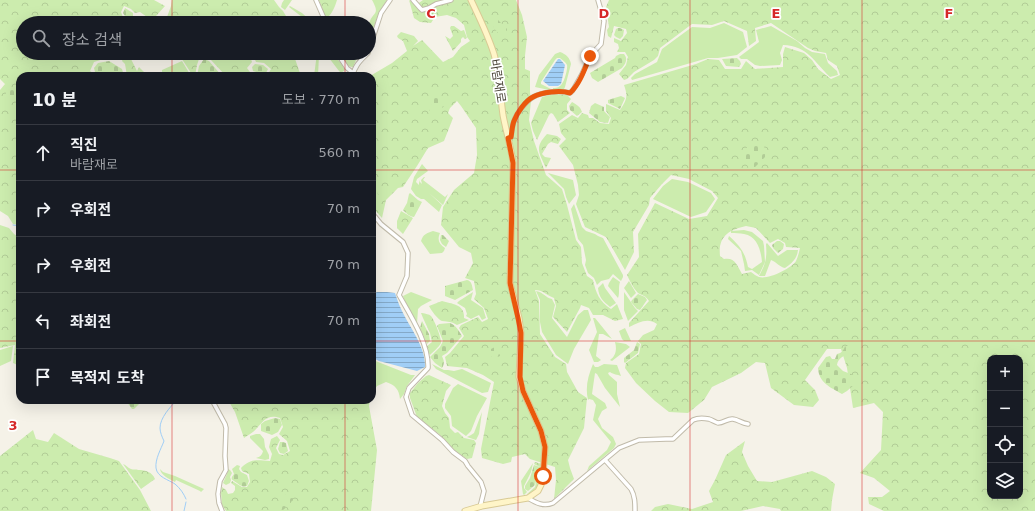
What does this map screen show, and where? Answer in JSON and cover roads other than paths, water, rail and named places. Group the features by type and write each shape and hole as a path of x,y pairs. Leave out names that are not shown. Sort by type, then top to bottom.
{"street":[{"path":"316,0 323,16"},
{"path":"376,28 381,13 390,0"},
{"path":"413,0 422,10 451,0"},
{"path":"466,0 471,1"},
{"path":"508,138 511,137 517,114 532,97 554,91 570,93 573,90 590,56 601,44 604,21 598,0"},
{"name":"바람재로","path":"471,1 494,53 513,163 510,283 521,333 520,377 523,391 541,431 545,447 541,485 538,491 528,498"},
{"path":"342,60 351,72"},
{"path":"354,72 357,64 361,60"},
{"path":"376,218 381,224 403,242 408,253 407,276 399,295 419,332 428,361 428,368 409,388 406,397 412,415 442,440 453,452 465,460 481,482 484,491 480,507"},
{"path":"214,404 226,428 226,470 220,481 218,494 222,511"},
{"path":"465,511 528,498 535,503 545,505 554,503 619,448 638,440 673,439 696,418 709,419 719,423 733,419 742,424 748,424"},
{"path":"605,460 634,494 635,511"}],"water":[{"path":"558,59 560,59 565,65 561,84 558,86 549,86 543,81"},
{"path":"376,292 395,293 402,311 423,352 425,367 417,371 376,360"}],"waterway":[{"path":"173,404 160,424 160,431 164,441 157,458 156,468 161,476 179,487 186,499"},
{"path":"184,511 186,502"}]}
